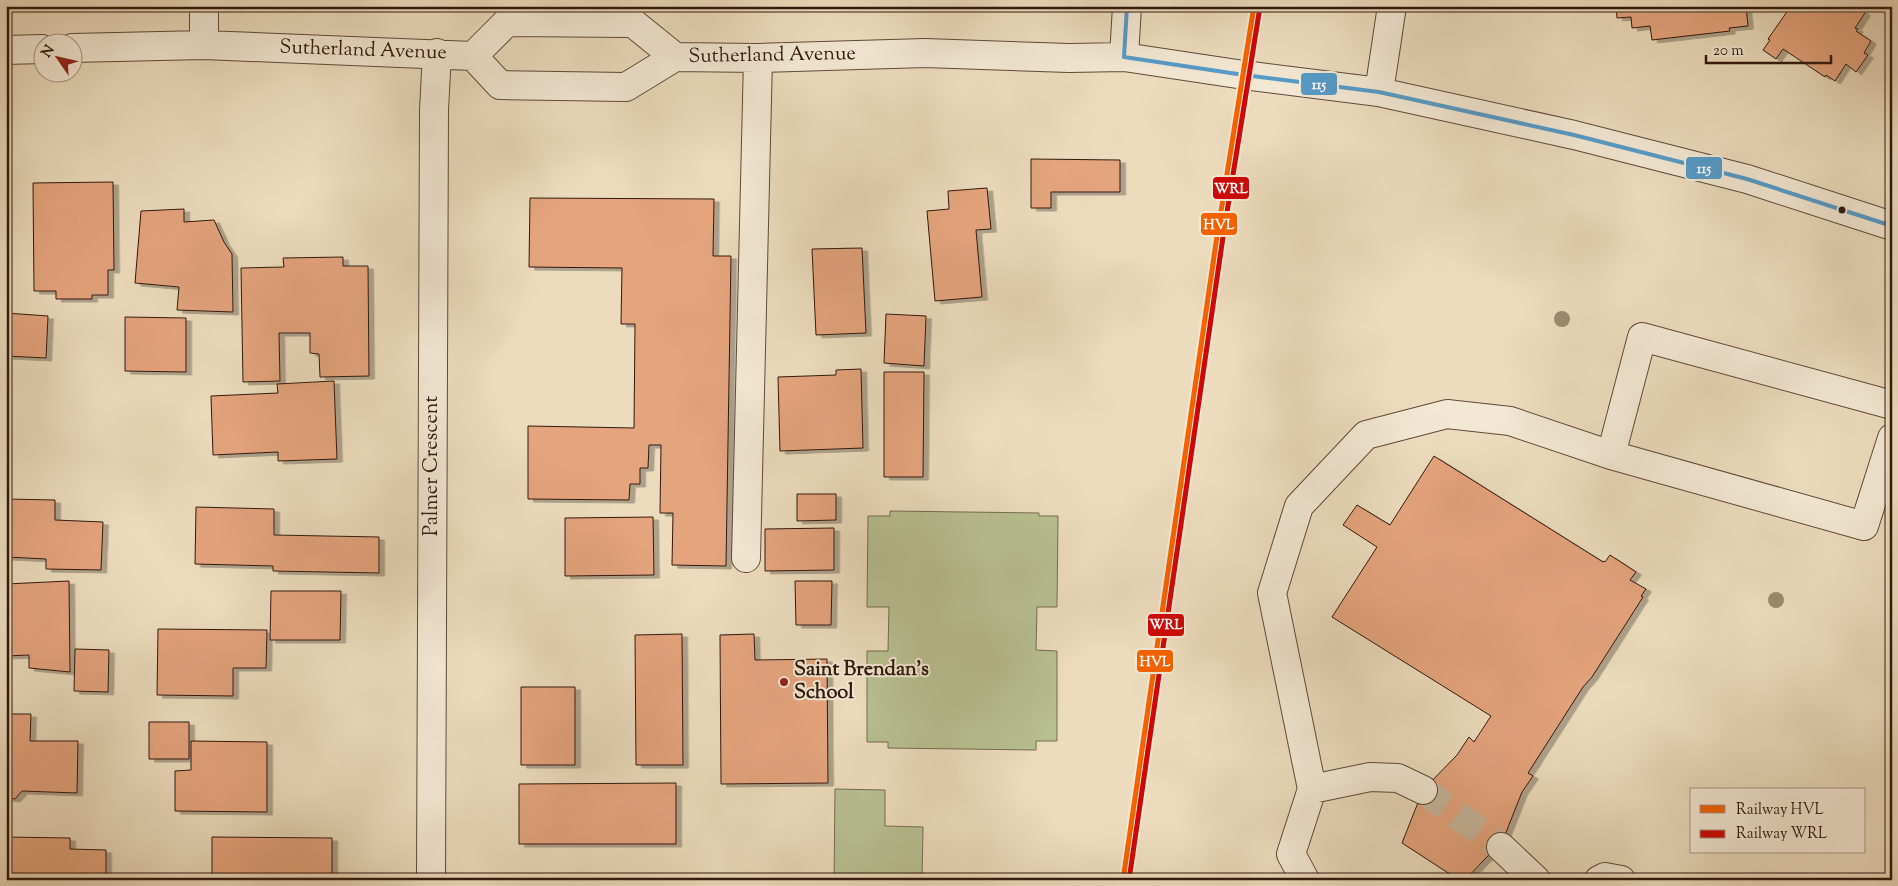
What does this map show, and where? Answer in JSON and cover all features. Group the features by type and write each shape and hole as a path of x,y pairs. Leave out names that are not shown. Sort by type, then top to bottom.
{"street":[{"path":"204,6 204,46"},
{"path":"1124,57 1127,6"},
{"path":"1379,92 1392,6"},
{"name":"Sutherland Avenue","path":"82,48 204,46 437,53 473,56 507,22 526,22 634,23 675,57 758,58 925,53 1069,58 1124,57 1379,92 1574,135 1747,179 1892,226"},
{"path":"6,50 32,49"},
{"name":"Palmer Crescent","path":"431,880 434,110 437,53"},
{"path":"473,56 500,85 626,87 675,57"},
{"path":"746,558 758,58"},
{"path":"1611,454 1642,337 1892,405"},
{"path":"1305,880 1291,854 1312,789 1272,593 1299,506 1366,435 1446,414 1510,421 1611,454 1864,526 1892,438"},
{"path":"1312,789 1370,777 1398,778 1423,790"},
{"path":"1501,846 1536,880"},
{"path":"1599,880 1605,877 1621,880"}],"green space":[{"path":"890,511 1039,513 1039,516 1058,516 1057,607 1037,607 1036,650 1057,651 1057,741 1036,741 1036,750 888,748 888,742 867,742 867,651 888,651 889,607 867,607 868,516 890,516"},
{"path":"835,789 885,790 885,826 923,827 922,880 834,880"}],"building":[{"path":"1616,6 1746,6 1748,26 1729,28 1730,31 1652,40 1650,26 1632,28 1631,17 1617,18"},
{"path":"1791,6 1855,6 1865,13 1855,28 1858,29 1856,31 1871,41 1864,53 1868,55 1856,72 1846,64 1835,81 1826,75 1825,77 1783,49 1776,59 1763,50 1770,40 1768,39"},
{"path":"1031,159 1120,160 1120,192 1051,192 1051,208 1031,208"},
{"path":"113,182 114,270 108,270 108,295 92,295 92,299 56,299 56,291 34,291 33,183"},
{"path":"987,188 991,229 976,230 982,297 935,301 927,211 949,209 948,191"},
{"path":"530,198 714,199 713,256 731,256 726,566 672,565 673,513 660,513 661,445 649,445 648,468 640,468 640,484 630,484 629,500 528,499 528,426 634,428 635,324 621,324 622,268 529,267"},
{"path":"184,209 184,222 214,220 232,254 233,312 177,310 179,287 135,283 141,211"},
{"path":"862,248 866,333 816,335 812,249"},
{"path":"343,257 343,266 368,266 369,376 320,377 319,354 310,353 310,333 279,333 280,381 243,382 241,268 284,267 283,258"},
{"path":"6,313 48,316 46,358 6,356"},
{"path":"886,314 926,316 924,366 884,363"},
{"path":"125,317 186,318 186,372 125,371"},
{"path":"861,369 863,448 780,451 778,377 836,375 836,370"},
{"path":"884,372 924,372 923,477 884,477"},
{"path":"334,381 337,459 278,461 278,452 213,455 211,396 278,393 277,384"},
{"path":"1434,456 1603,562 1610,555 1636,572 1630,580 1646,589 1641,596 1643,597 1592,677 1583,687 1528,773 1533,776 1522,792 1503,840 1465,880 1459,880 1402,843 1423,790 1457,755 1469,737 1474,742 1491,716 1332,617 1377,547 1343,525 1357,505 1390,525"},
{"path":"797,494 836,494 836,520 797,521"},
{"path":"6,499 55,500 55,520 103,522 101,570 46,569 46,559 6,557"},
{"path":"196,507 274,509 274,535 379,537 379,573 273,571 273,566 195,564"},
{"path":"653,517 654,575 565,576 565,518"},
{"path":"834,528 834,570 765,571 765,529"},
{"path":"69,581 70,672 29,668 29,655 6,656 6,584"},
{"path":"795,581 832,581 831,625 796,625"},
{"path":"271,591 341,591 340,640 270,640"},
{"path":"158,629 267,630 266,668 233,668 233,696 157,695"},
{"path":"682,634 683,765 636,765 635,635"},
{"path":"754,634 755,660 827,659 828,783 721,784 720,635"},
{"path":"75,649 109,650 108,692 74,691"},
{"path":"521,687 575,687 575,765 521,765"},
{"path":"6,714 31,714 30,741 78,741 77,793 22,791 15,799 6,798"},
{"path":"149,722 189,722 189,759 149,759"},
{"path":"191,741 267,742 267,812 175,811 175,771 191,770"},
{"path":"676,783 676,844 519,844 519,784"},
{"path":"6,837 70,838 70,849 106,850 106,880 6,880"},
{"path":"212,837 332,838 332,880 212,880"},
{"path":"116,875 154,876 154,880 116,880"}],"tunnel":[{"path":"1423,790 1501,847"}],"rail line":[{"name":"HVL","path":"1123,880 1217,236 1254,6"},
{"name":"WRL","path":"1129,880 1223,237 1260,7"}],"transit line":[{"name":"115","path":"1124,57 1127,6"},
{"name":"115","path":"1124,57 1244,75 1379,92 1574,135 1747,179 1892,226"}],"place":[{"name":"Saint Brendan's School","path":"784,682"}]}
